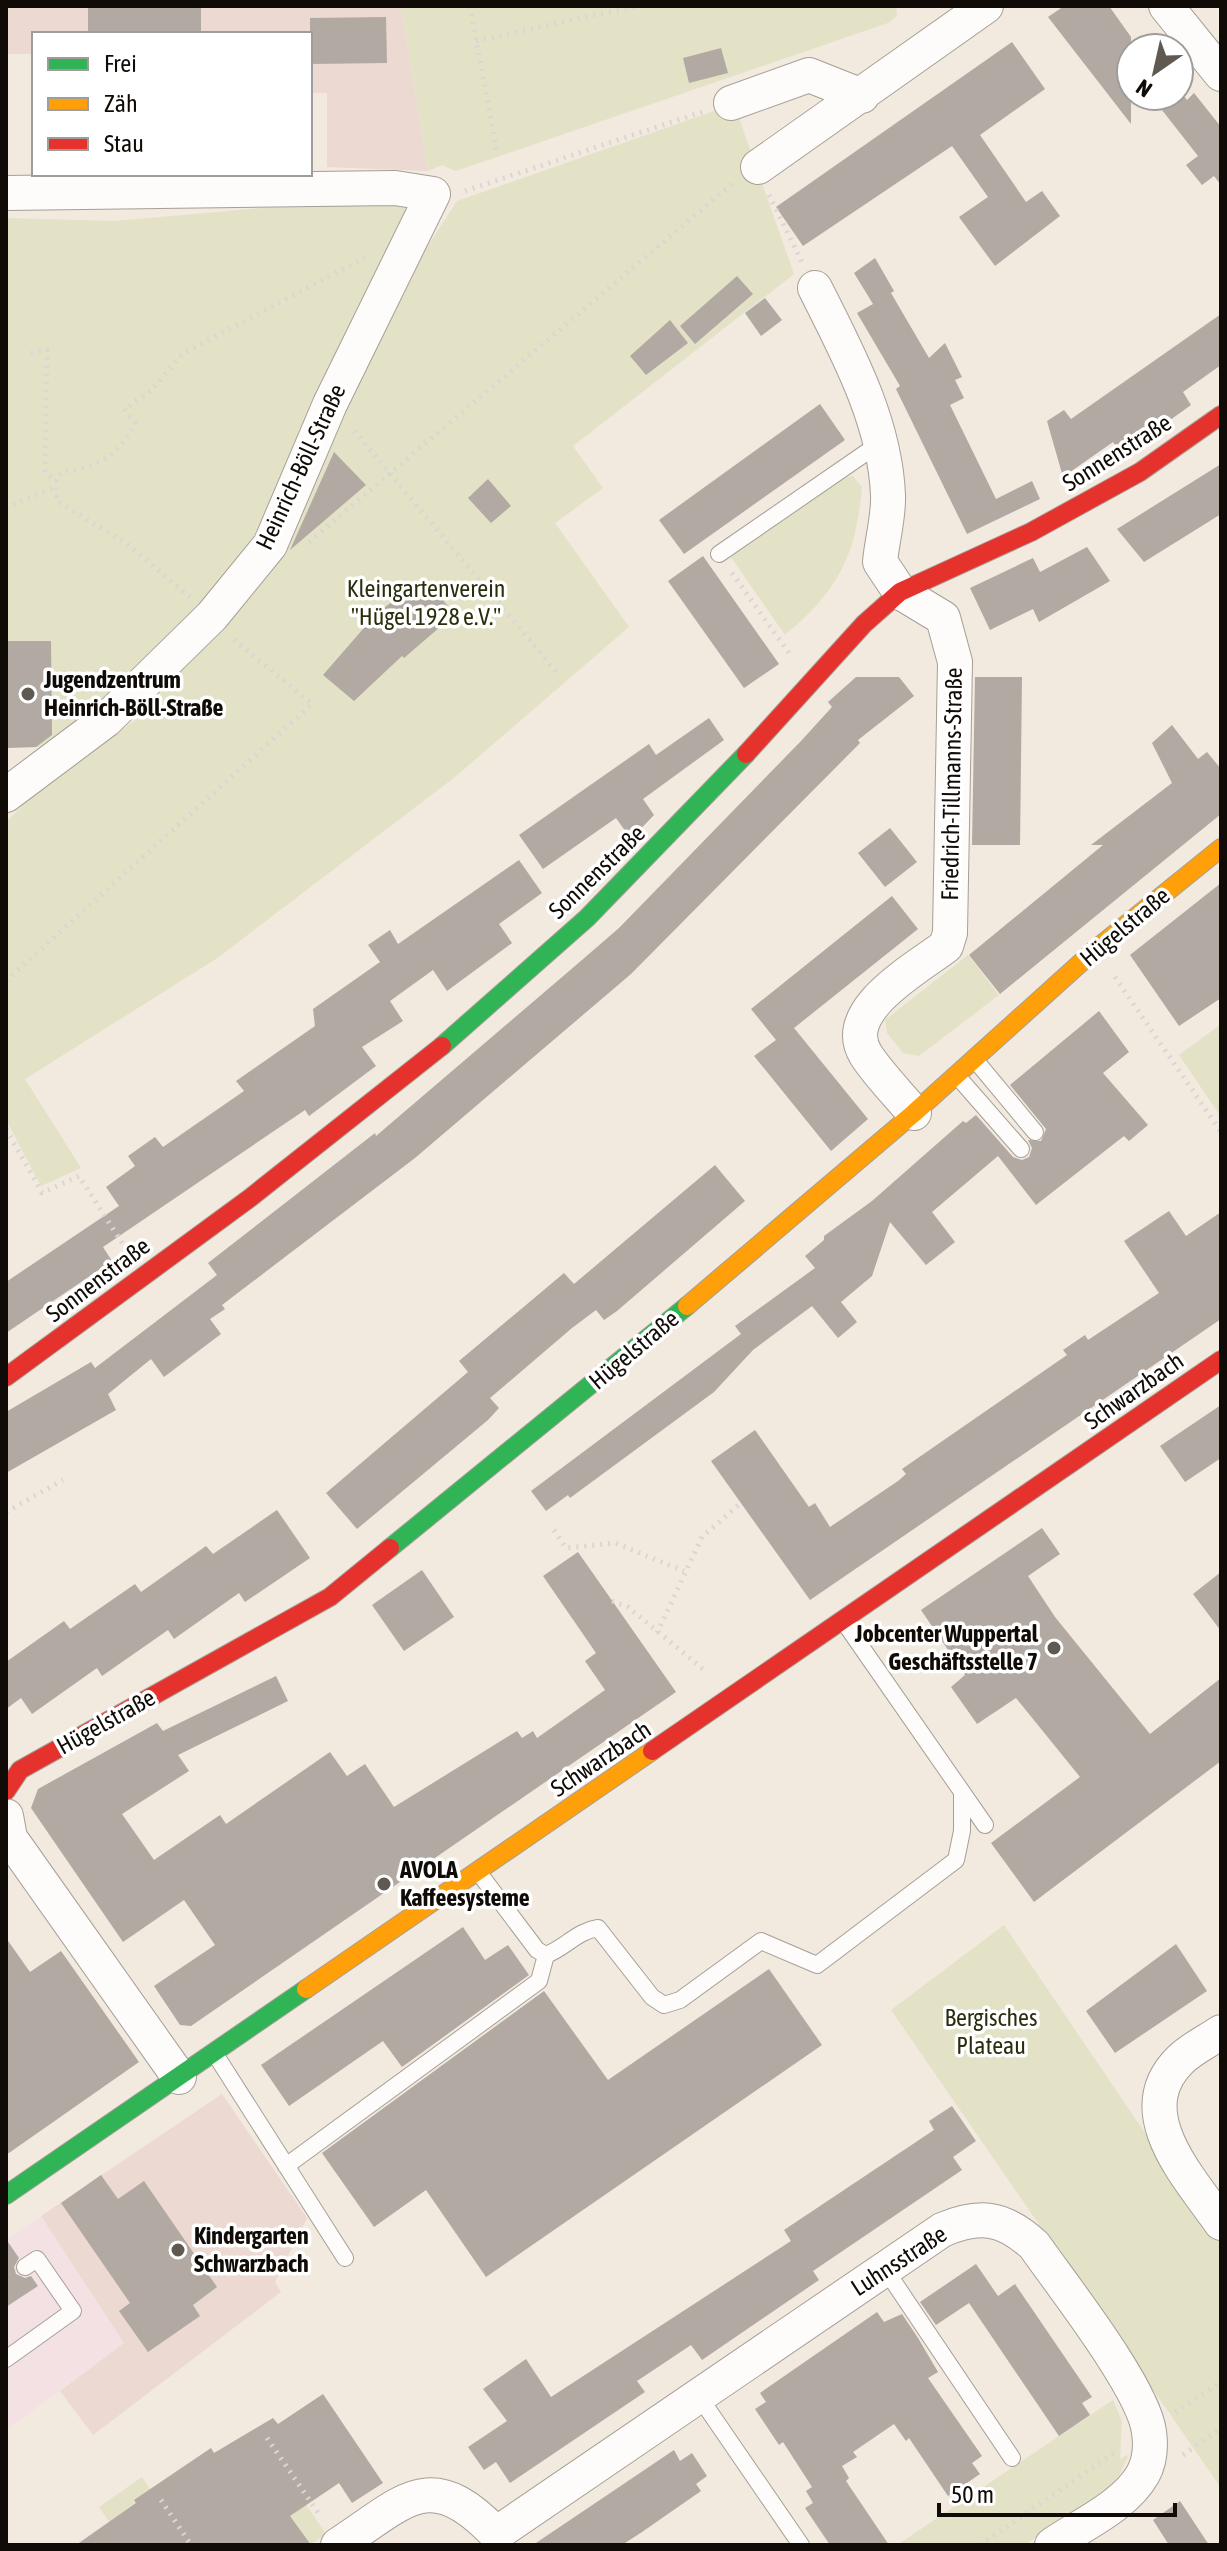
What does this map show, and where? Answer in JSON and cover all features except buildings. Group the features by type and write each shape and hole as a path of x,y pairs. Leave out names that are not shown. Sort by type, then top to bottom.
{"street":[{"path":"758,167 862,96 942,18 986,6"},
{"path":"1166,6 1221,74"},
{"path":"731,103 809,75 862,96"},
{"path":"6,193 395,188 433,194"},
{"name":"Heinrich-Böll-Straße","path":"6,795 106,720 223,620 270,545 330,404 433,194"},
{"name":"Friedrich-Tillmanns-Straße","path":"815,288 865,394 880,443 888,496 880,562 900,592 943,618 955,662 950,784 950,933 946,946 866,1009 858,1030 864,1052 914,1113"},
{"name":"Sonnenstraße","path":"6,1377 304,1154 488,1007 653,854 864,624 900,592 1031,532 1140,472 1221,415"},
{"name":"Hügelstraße","path":"6,1791 20,1770 330,1597 626,1357 914,1113 1096,949 1221,848"},
{"name":"Schwarzbach","path":"6,2195 1221,1360"},
{"path":"8,1827 179,2077"},
{"path":"1221,2032 1180,2060 1163,2085 1159,2112 1165,2142 1221,2223"},
{"name":"Luhnsstraße","path":"339,2545 406,2501 426,2493 445,2496 473,2510 499,2540 698,2395 942,2230 967,2220 991,2220 1016,2228 1034,2245 1133,2390 1149,2430 1149,2457 1143,2474 1130,2490 1052,2545"}],"lane":[{"path":"719,554 880,443"},
{"path":"975,1060 1035,1132"},
{"path":"957,1075 1021,1149"},
{"path":"843,1621 985,1825"},
{"path":"286,2166 539,1981 546,1955 587,1929 598,1928 652,1997 664,2005 680,2000 761,1941 817,1965 956,1860 962,1831 962,1792"},
{"path":"478,1872 537,1950 546,1955"},
{"path":"214,2053 345,2258"},
{"path":"6,2359 73,2311 31,2263"},
{"path":"885,2269 1012,2458"},
{"path":"698,2395 801,2545"}],"path":[{"path":"470,6 497,152"},
{"path":"476,41 637,6"},
{"path":"433,194 452,195 731,103"},
{"path":"300,549 750,169 758,167 815,288"},
{"path":"6,508 54,485 63,471 97,465 114,454 135,423 124,409 151,391 182,354 412,234"},
{"path":"6,981 312,704 232,638 223,620 127,544 57,501 54,485 45,470 47,350 31,353"},
{"path":"330,404 390,471 559,675"},
{"path":"719,554 783,646"},
{"path":"1096,949 1221,1132"},
{"path":"6,1129 42,1193 79,1176 120,1240"},
{"path":"6,1512 63,1480"},
{"path":"657,1633 702,1537 741,1503"},
{"path":"554,1530 566,1548 615,1543 684,1571"},
{"path":"612,1601 628,1607 690,1659"},
{"path":"980,2545 1221,2382"},
{"path":"267,2438 339,2545"},
{"path":"161,2500 191,2545"}],"shaded area":[{"path":"6,6 401,6 428,171 327,167 327,93 312,93 312,32 32,32 32,54 6,54"},
{"name":"Kindergarten Schwarzbach","path":"222,2094 307,2218 275,2282 281,2292 93,2435 60,2391 124,2343 41,2216"},
{"path":"41,2216 124,2343 6,2430 6,2240"}],"green space":[{"path":"401,6 896,6 897,16 888,23 462,169 455,171 442,165 428,171"},
{"name":"Kleingartenverein \"Hügel 1928 e.V.\"","path":"734,104 794,274 573,446 603,488 555,523 629,627 455,777 216,959 25,1079 81,1168 41,1186 6,1120 6,822 48,780 137,719 218,630 347,406 412,270 457,201"},
{"path":"398,196 409,217 267,527 233,577 52,747 6,748 6,218 115,221"},
{"path":"853,476 862,487 849,553 819,603 785,635 731,557 844,478"},
{"path":"968,955 999,995 919,1056 903,1053 887,1033 885,1020"},
{"path":"1221,1024 1221,1117 1179,1055"},
{"name":"Bergisches Plateau","path":"1004,1925 1221,2245 1221,2488 891,2010"},
{"path":"1113,2400 1122,2421 1120,2459 1129,2454 1120,2474 1107,2489 1025,2545 897,2545"},
{"path":"142,2477 187,2545 125,2545 99,2507"},
{"path":"291,2482 326,2534 310,2545 273,2522"}],"traffic: fast":[{"path":"442,1046 587,918 746,754"},
{"path":"390,1548 687,1306"},
{"path":"6,2195 306,1989"}],"traffic: slow":[{"path":"687,1306 914,1113 1096,949 1221,848"},
{"path":"306,1989 652,1751"}],"traffic: jam":[{"path":"746,754 864,624 900,592 1031,532 1140,472 1221,415"},
{"path":"6,1377 250,1198 442,1046"},
{"path":"652,1751 1221,1360"},
{"path":"6,1791 20,1770 330,1597 390,1548"}],"place":[{"name":"Jugendzentrum Heinrich-Böll-Straße","path":"28,694"},
{"name":"Jobcenter Wuppertal Geschäftsstelle 7","path":"1054,1648"},
{"name":"AVOLA Kaffeesysteme","path":"384,1884"},
{"name":"Kindergarten Schwarzbach","path":"178,2250"}]}
